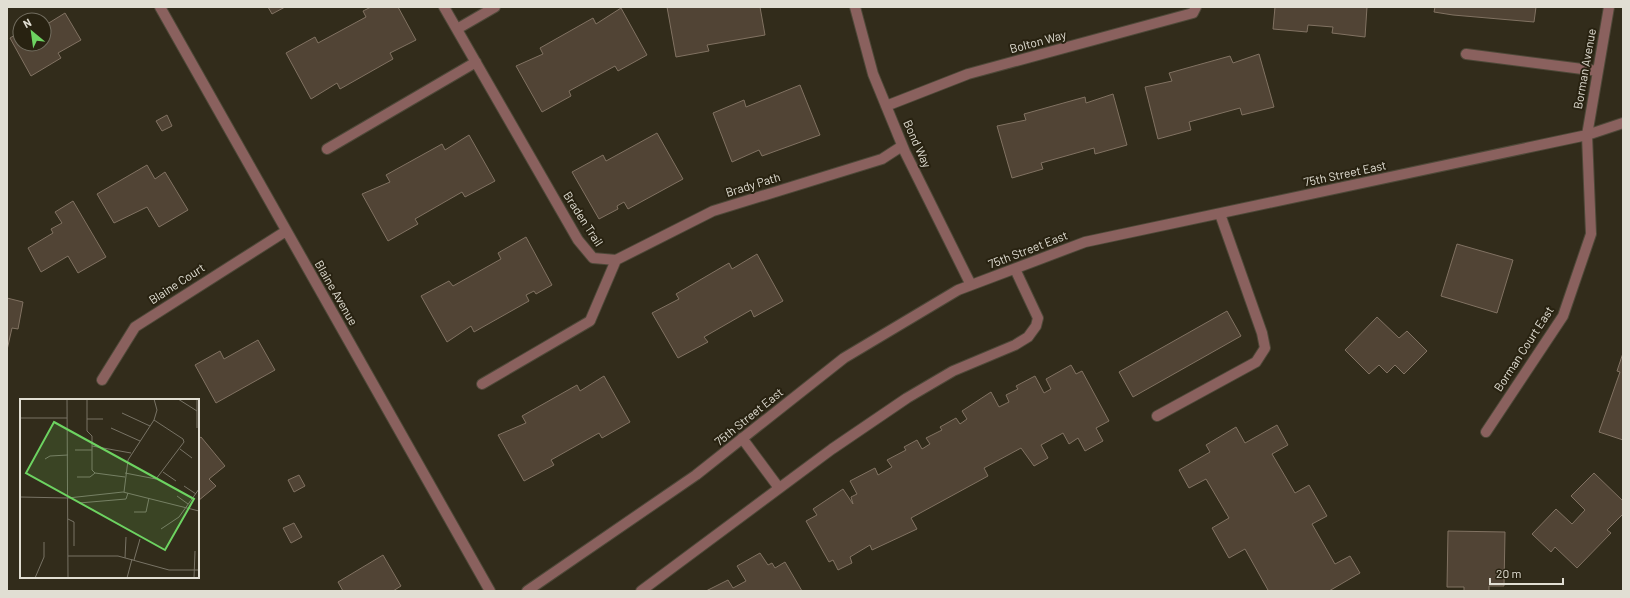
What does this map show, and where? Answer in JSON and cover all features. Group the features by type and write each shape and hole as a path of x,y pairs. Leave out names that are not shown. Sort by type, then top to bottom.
{"street":[{"name":"Blaine Avenue","path":"160,7 490,591"},
{"name":"Braden Trail","path":"444,7 578,240 593,258 616,260"},
{"path":"457,29 495,7"},
{"name":"Bond Way","path":"855,7 874,74 902,146 971,285"},
{"name":"Bolton Way","path":"886,106 968,74 1193,13 1196,7"},
{"name":"Borman Avenue","path":"1587,135 1609,7"},
{"path":"1466,54 1598,71"},
{"path":"327,149 476,62"},
{"name":"75th Street East","path":"527,591 696,475 844,358 958,290 1085,242 1587,135 1623,123"},
{"name":"Borman Court East","path":"1486,432 1563,316 1566,308 1591,234 1587,135"},
{"name":"Brady Path","path":"616,260 712,211 882,159 902,146"},
{"path":"1157,416 1256,362 1265,348 1262,333 1220,214"},
{"name":"Blaine Court","path":"102,380 135,326 286,230"},
{"path":"482,384 590,321 616,260"},
{"path":"641,591 832,449 933,382 952,371 1015,345 1028,337 1036,326 1038,318 1015,269"},
{"path":"742,438 779,488"}],"building":[{"path":"268,7 285,7 272,14"},
{"path":"371,7 398,7 416,40 390,53 393,59 340,89 337,83 311,99 286,53 315,37 318,43 366,17 363,11"},
{"path":"667,7 760,7 765,35 707,45 709,51 676,57"},
{"path":"1275,7 1367,7 1365,37 1332,33 1333,27 1308,25 1307,32 1273,29"},
{"path":"1435,7 1536,7 1534,22 1453,15 1434,12"},
{"path":"621,8 647,55 618,71 615,66 569,91 571,96 542,112 516,66 543,54 540,48 593,18 596,24"},
{"path":"65,13 81,40 58,53 61,58 31,76 18,52 52,52 52,21"},
{"path":"1259,54 1274,107 1242,115 1240,108 1189,122 1191,130 1158,139 1145,87 1172,81 1169,73 1230,56 1233,63"},
{"path":"800,85 820,135 762,156 759,150 732,162 713,113 744,100 746,107"},
{"path":"1113,94 1127,145 1095,154 1094,148 1041,163 1043,169 1012,178 997,126 1026,120 1024,114 1085,97 1086,103"},
{"path":"167,115 172,126 162,131 156,121"},
{"path":"657,133 683,179 628,209 624,202 617,206 618,209 599,219 572,172 603,155 606,161"},
{"path":"469,135 495,181 465,197 462,192 415,219 418,224 388,241 362,194 390,182 386,175 442,144 445,150"},
{"path":"147,165 155,179 165,172 188,210 159,227 147,207 114,223 97,194"},
{"path":"73,201 106,257 78,273 68,256 41,272 28,248 53,233 51,229 62,223 55,212"},
{"path":"526,237 552,285 536,294 534,291 526,295 529,301 474,332 471,326 447,342 421,296 449,281 453,286 501,259 498,253"},
{"path":"1457,244 1513,260 1497,313 1441,296"},
{"path":"757,254 783,301 754,317 751,310 704,337 708,342 678,358 652,313 679,299 676,294 729,263 732,269"},
{"path":"7,298 23,302 18,329 12,328 7,350"},
{"path":"1227,311 1241,336 1133,397 1119,372"},
{"path":"1377,317 1399,338 1407,331 1427,351 1404,374 1395,365 1387,373 1379,365 1369,374 1345,350"},
{"path":"258,340 275,370 216,403 195,365 220,351 224,359"},
{"path":"1623,353 1623,440 1599,432 1620,372 1617,371"},
{"path":"1071,365 1076,374 1082,371 1109,421 1096,428 1103,441 1085,451 1078,438 1069,444 1063,433 1041,445 1048,458 1034,466 1021,448 984,468 988,476 911,518 917,529 872,550 870,545 850,557 852,563 838,570 833,560 829,562 806,521 817,515 813,509 843,489 853,504 851,497 857,494 850,481 875,468 878,475 892,467 887,460 906,450 904,447 917,440 922,449 930,444 926,438 942,430 940,427 956,418 960,424 967,419 962,411 991,392 999,407 1009,402 1006,395 1018,389 1016,386 1035,376 1044,393 1051,389 1046,379"},
{"path":"604,376 630,422 602,438 599,433 551,460 554,465 524,481 498,435 526,423 522,416 577,385 580,391"},
{"path":"1277,425 1288,445 1272,454 1295,493 1309,485 1327,516 1312,524 1335,564 1350,556 1360,573 1329,591 1266,591 1268,590 1245,549 1229,558 1212,528 1229,518 1206,479 1189,488 1179,470 1210,452 1206,445 1236,427 1245,443"},
{"path":"201,437 225,466 209,479 216,486 199,500 199,438"},
{"path":"1594,473 1623,501 1623,514 1607,530 1611,533 1577,568 1555,547 1551,552 1532,534 1556,509 1572,524 1585,510 1571,496"},
{"path":"299,475 305,486 294,492 288,480"},
{"path":"294,523 302,537 291,543 283,528"},
{"path":"1448,531 1505,532 1504,586 1489,586 1489,591 1464,591 1464,587 1447,587"},
{"path":"760,553 768,565 772,563 775,568 785,562 802,591 706,591 728,580 733,588 746,581 737,566"},
{"path":"383,555 401,586 393,591 343,591 338,582"}]}
